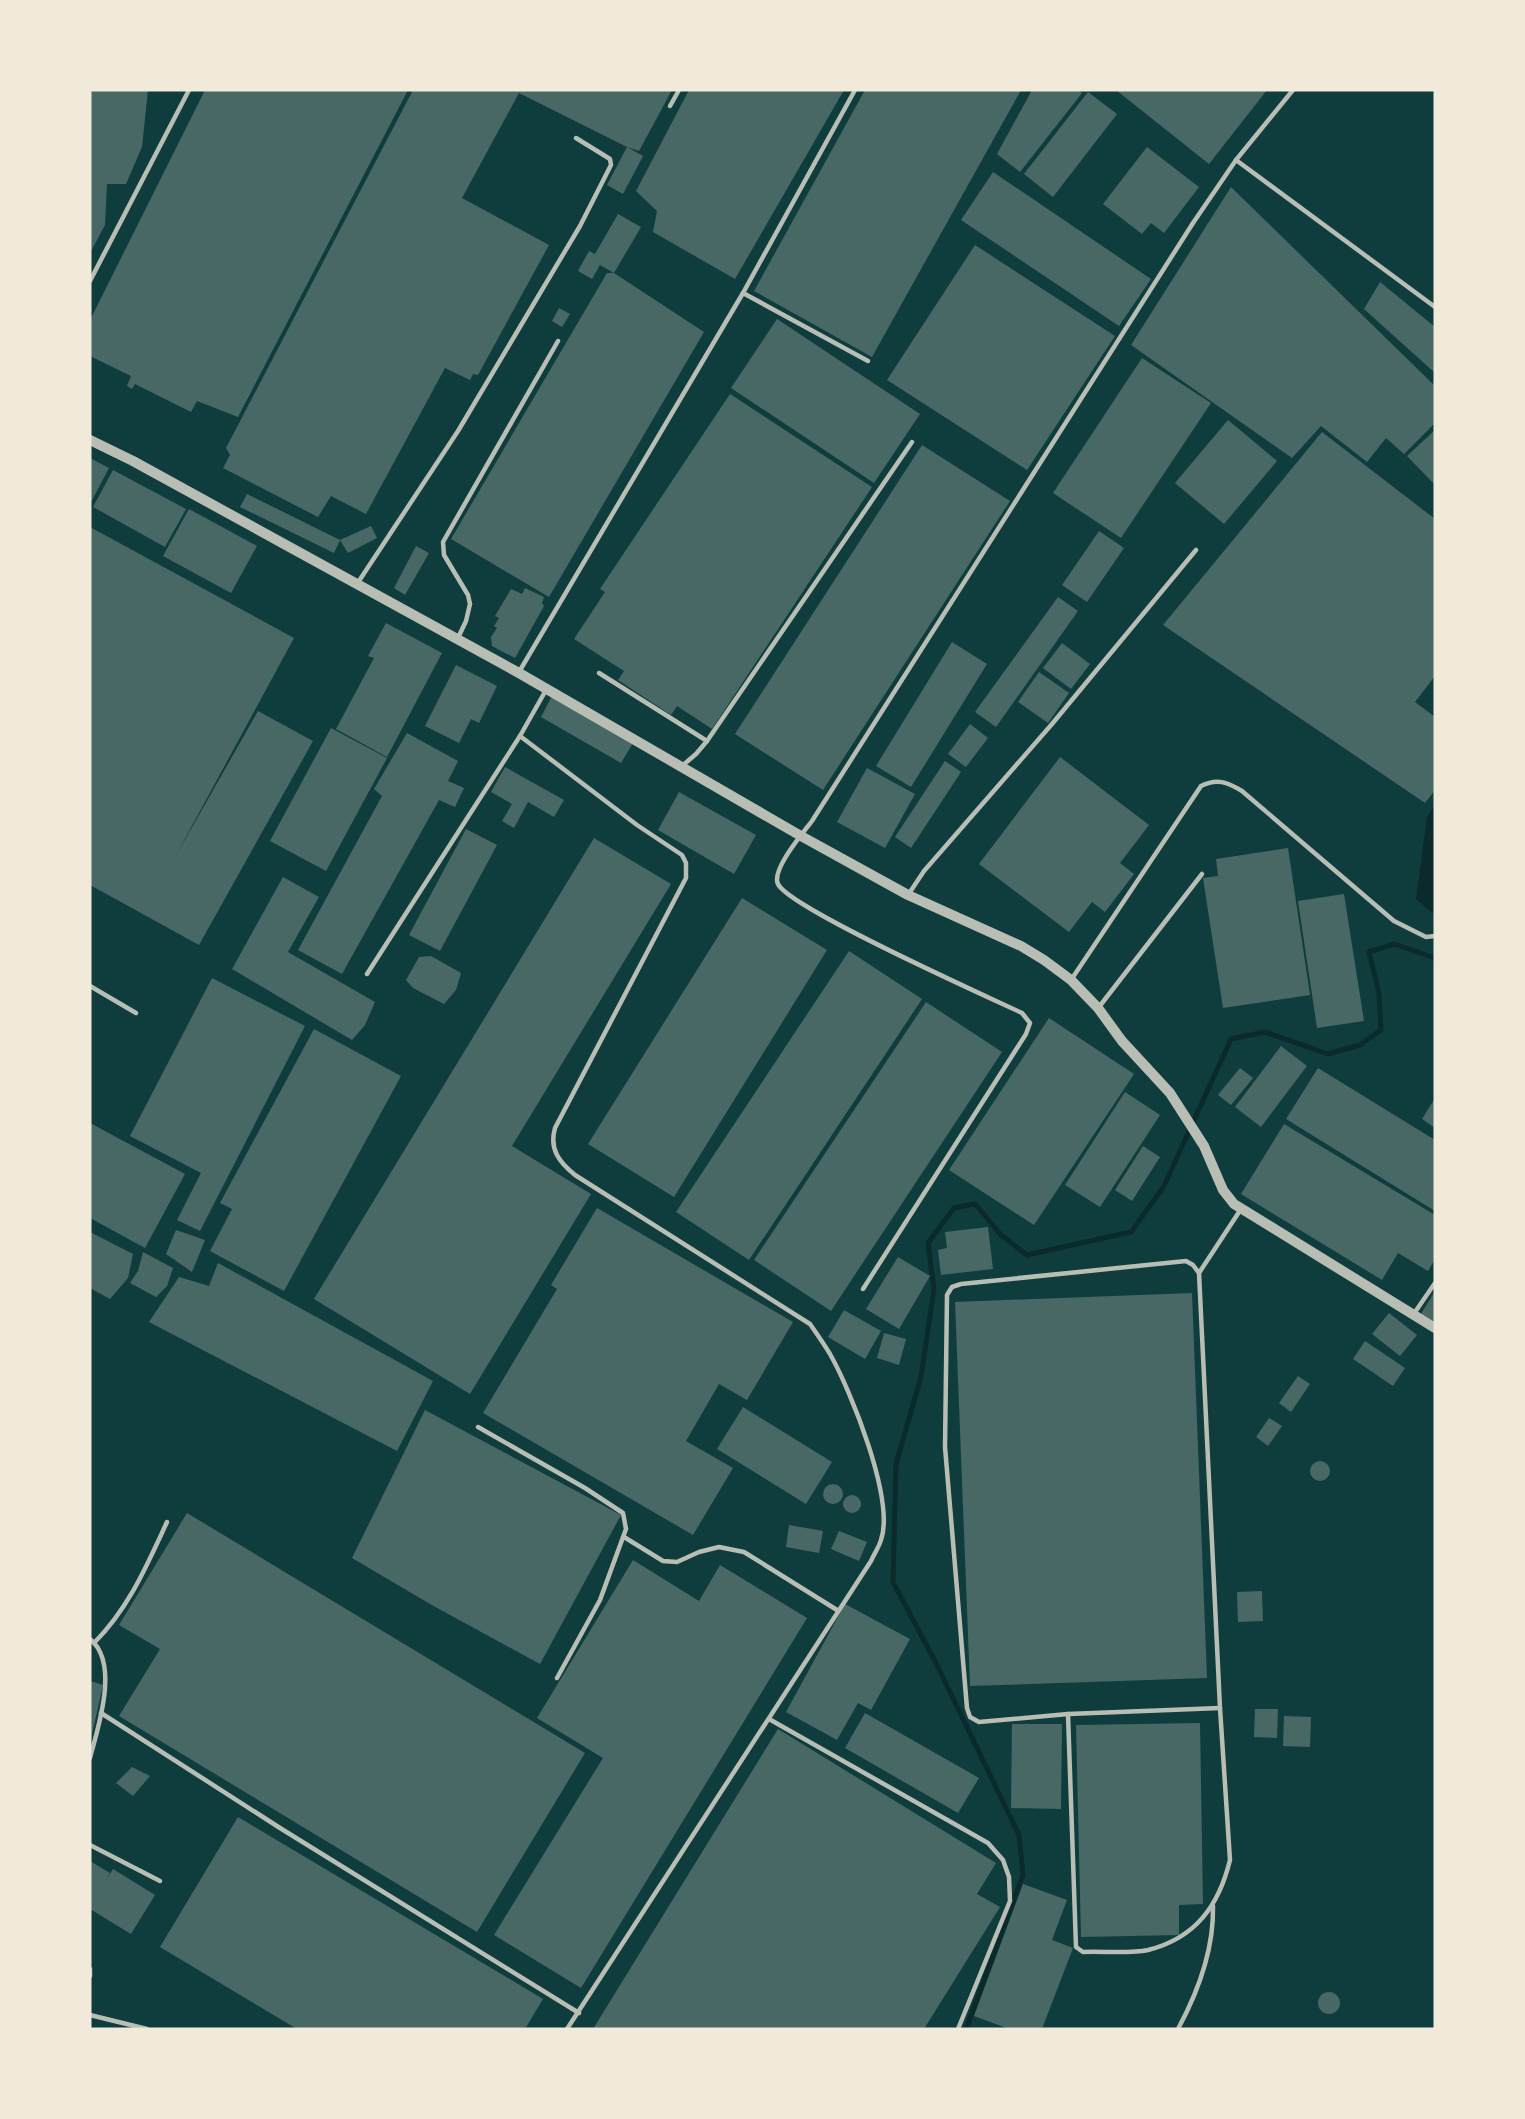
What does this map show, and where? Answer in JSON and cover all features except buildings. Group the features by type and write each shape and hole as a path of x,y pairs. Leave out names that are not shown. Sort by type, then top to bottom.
{"street":[{"path":"90,440 133,461 519,673 908,895 934,904 1021,946 1044,960 1071,980 1098,1008 1122,1041 1170,1093 1204,1146 1223,1190 1234,1204 1435,1328"}],"lane":[{"path":"90,281 189,90"},
{"path":"670,106 679,90"},
{"path":"519,673 743,293 855,90"},
{"path":"863,1289 1026,1034 1030,1023 1022,1013 831,921 792,897 778,885 777,877 786,857 1236,160 1293,90"},
{"path":"356,585 458,431 579,226 611,165 610,159 576,138"},
{"path":"1236,160 1435,307"},
{"path":"743,293 868,361"},
{"path":"457,640 466,621 470,604 468,595 444,555 443,542 558,341"},
{"path":"682,766 707,741 912,442"},
{"path":"908,895 924,871 1052,724 1196,550"},
{"path":"599,674 707,741"},
{"path":"367,974 520,736 546,690"},
{"path":"520,736 637,825 682,855 686,863 686,878 555,1128 552,1138 555,1152 561,1164 575,1175 810,1324 831,1355 861,1425 879,1486 884,1516 882,1539 871,1561 837,1610 769,1719 567,2029"},
{"path":"1071,980 1201,786 1211,782 1229,783 1242,791 1394,921 1426,937 1435,936"},
{"path":"1098,1008 1202,874"},
{"path":"90,986 135,1013"},
{"path":"1199,1273 1241,1209"},
{"path":"1068,1714 1076,1947 1083,1952 1147,1950 1177,1940 1195,1928 1213,1906 1225,1882 1230,1860 1220,1708 1199,1273 1193,1265 1186,1261 961,1284 952,1287 947,1295 945,1447 970,1717 979,1722 1068,1714 1220,1708"},
{"path":"1413,1315 1435,1282"},
{"path":"478,1427 585,1488 623,1513 626,1529 624,1537 600,1600 557,1678"},
{"path":"90,1758 101,1713 106,1678 100,1649 92,1641 113,1625 136,1588 167,1522"},
{"path":"624,1537 663,1562 677,1562 699,1552 719,1547 744,1552 837,1610"},
{"path":"101,1713 579,2013"},
{"path":"769,1719 988,1843 1003,1860 1009,1877 1010,1901 958,2029"},
{"path":"90,1845 159,1881"},
{"path":"1178,2029 1192,1998 1212,1939 1213,1906"},
{"path":"90,1969 90,1976"},
{"path":"90,2015 147,2029"}],"water":[{"path":"1435,804 1435,914 1416,899 1427,817"}],"waterway":[{"path":"966,2029 1023,1875 1019,1835 936,1663 893,1582 896,1464 921,1377 934,1289 928,1243 954,1208 975,1204 1001,1235 1027,1255 1131,1232 1164,1186 1231,1039 1265,1032 1328,1054 1360,1045 1381,1030 1379,993 1369,952 1394,944 1435,958"}]}
